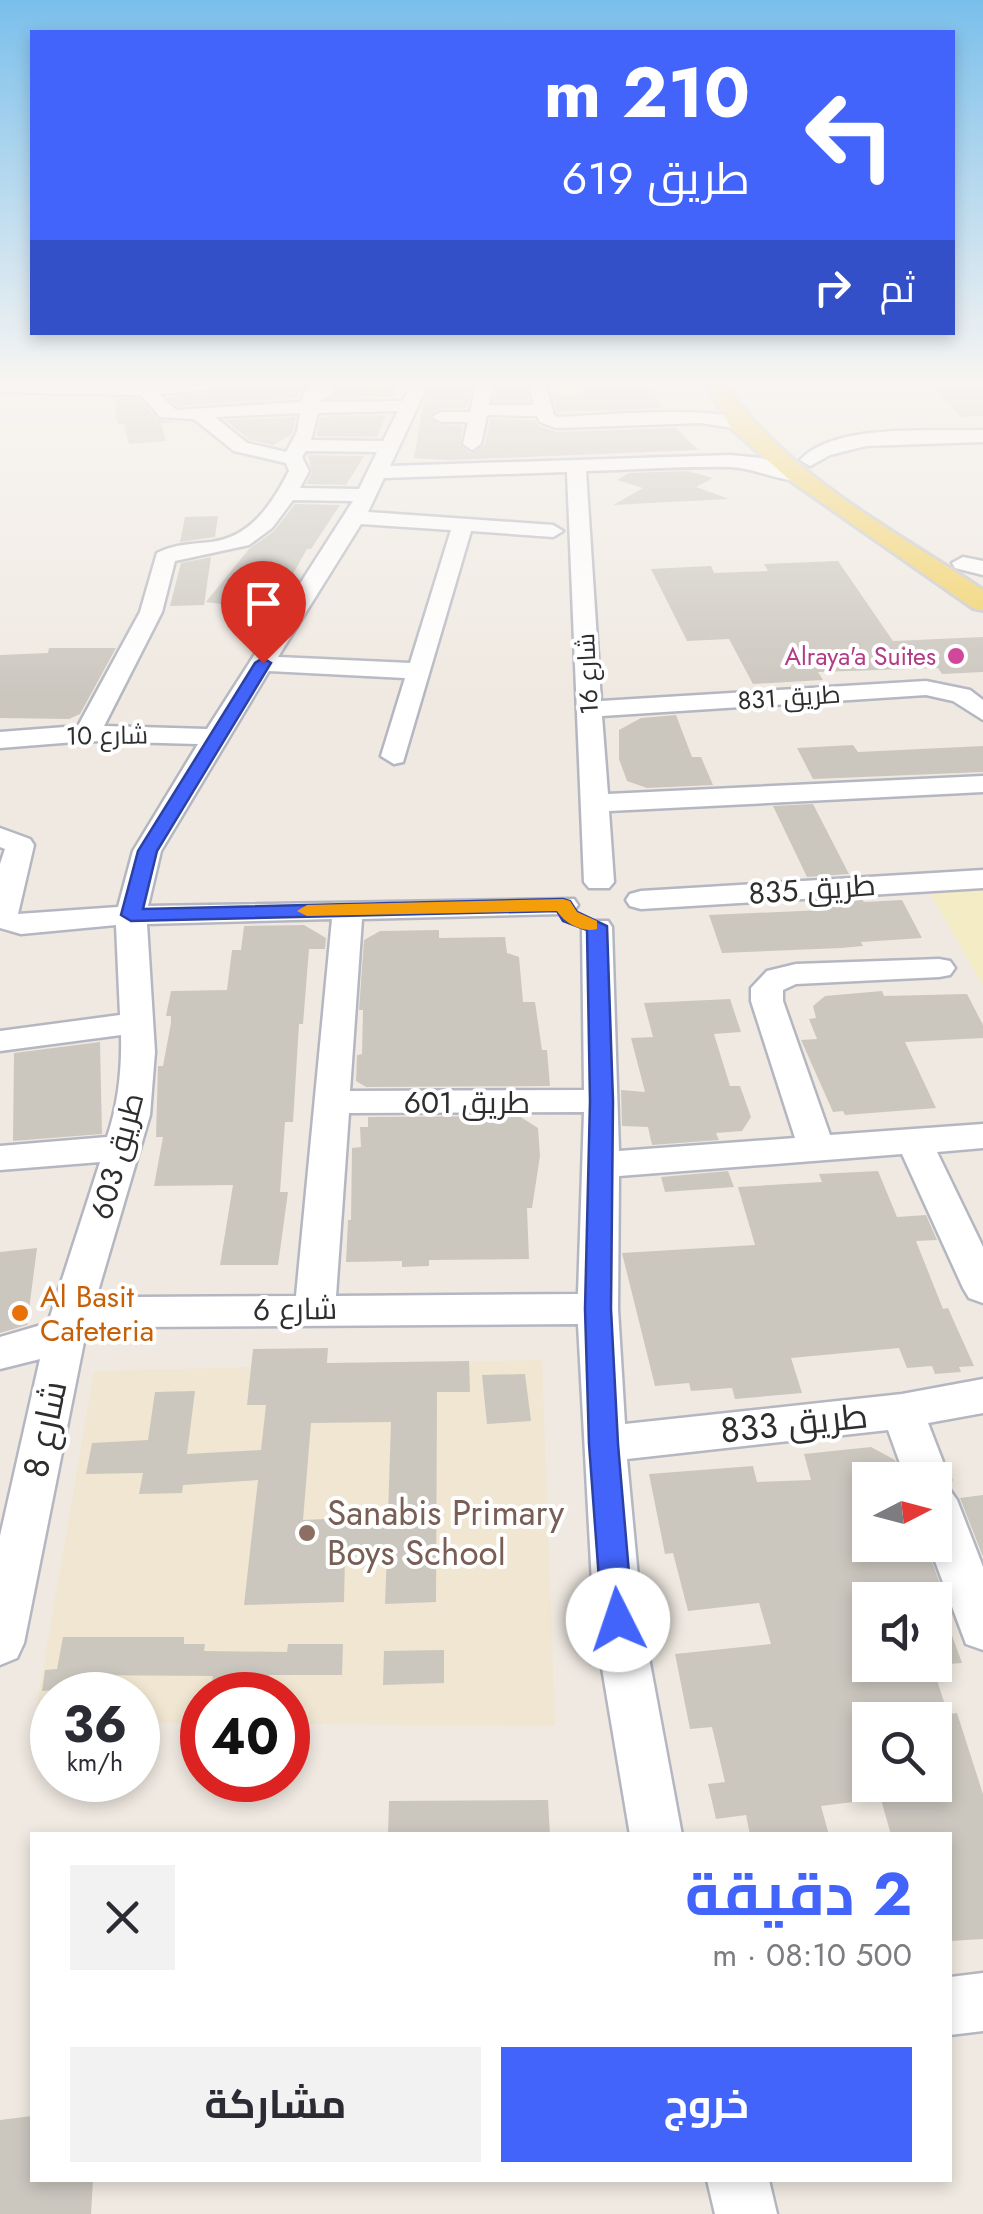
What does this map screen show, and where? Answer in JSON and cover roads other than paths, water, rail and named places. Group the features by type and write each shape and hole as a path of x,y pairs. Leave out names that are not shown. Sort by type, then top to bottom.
{"main road":[{"path":"832,488 983,602"},
{"path":"839,488 976,569"}],"street":[{"path":"86,733 150,612 161,585 165,558 181,550 244,542 291,488"},
{"path":"131,915 147,851 371,488"},
{"name":"شارع 16","path":"577,488 599,882"},
{"path":"289,494 463,524 553,531"},
{"path":"394,756 463,524"},
{"path":"263,663 419,671"},
{"name":"طريق 831","path":"590,709 926,688 961,695 983,712"},
{"name":"شارع 10","path":"0,740 86,733 215,737"},
{"path":"595,803 983,784"},
{"path":"0,836 20,845 21,852 4,883 1,911 15,926 131,915 348,910 580,916 632,920 639,914 641,900 630,889 599,882 568,892 580,916 602,1101 598,1309 618,1620 655,1832"},
{"name":"طريق 835","path":"641,900 983,878"},
{"path":"315,1308 348,910"},
{"name":"طريق 603","path":"66,1332 122,1148 137,1082 131,915"},
{"path":"818,1149 767,1001 767,988 778,978 796,974 939,968"},
{"path":"0,1041 137,1022"},
{"name":"طريق 601","path":"332,1102 602,1101"},
{"path":"600,1165 983,1136"},
{"path":"914,1142 983,1288"},
{"path":"0,1158 122,1148"},
{"name":"شارع 6","path":"0,1353 44,1343 100,1318 136,1312 598,1309"},
{"name":"شارع 8","path":"0,1643 66,1332"},
{"name":"طريق 833","path":"604,1444 902,1410 983,1396"},
{"path":"902,1410 921,1462"},
{"path":"952,1546 983,1629"},
{"path":"952,2006 983,2002"},
{"path":"738,2182 746,2214"}],"place":[{"name":"Alraya'a Suites","path":"956,656"},
{"name":"Al Basit Cafeteria","path":"20,1313"},
{"name":"Sanabis Primary Boys School","path":"307,1533"}]}
